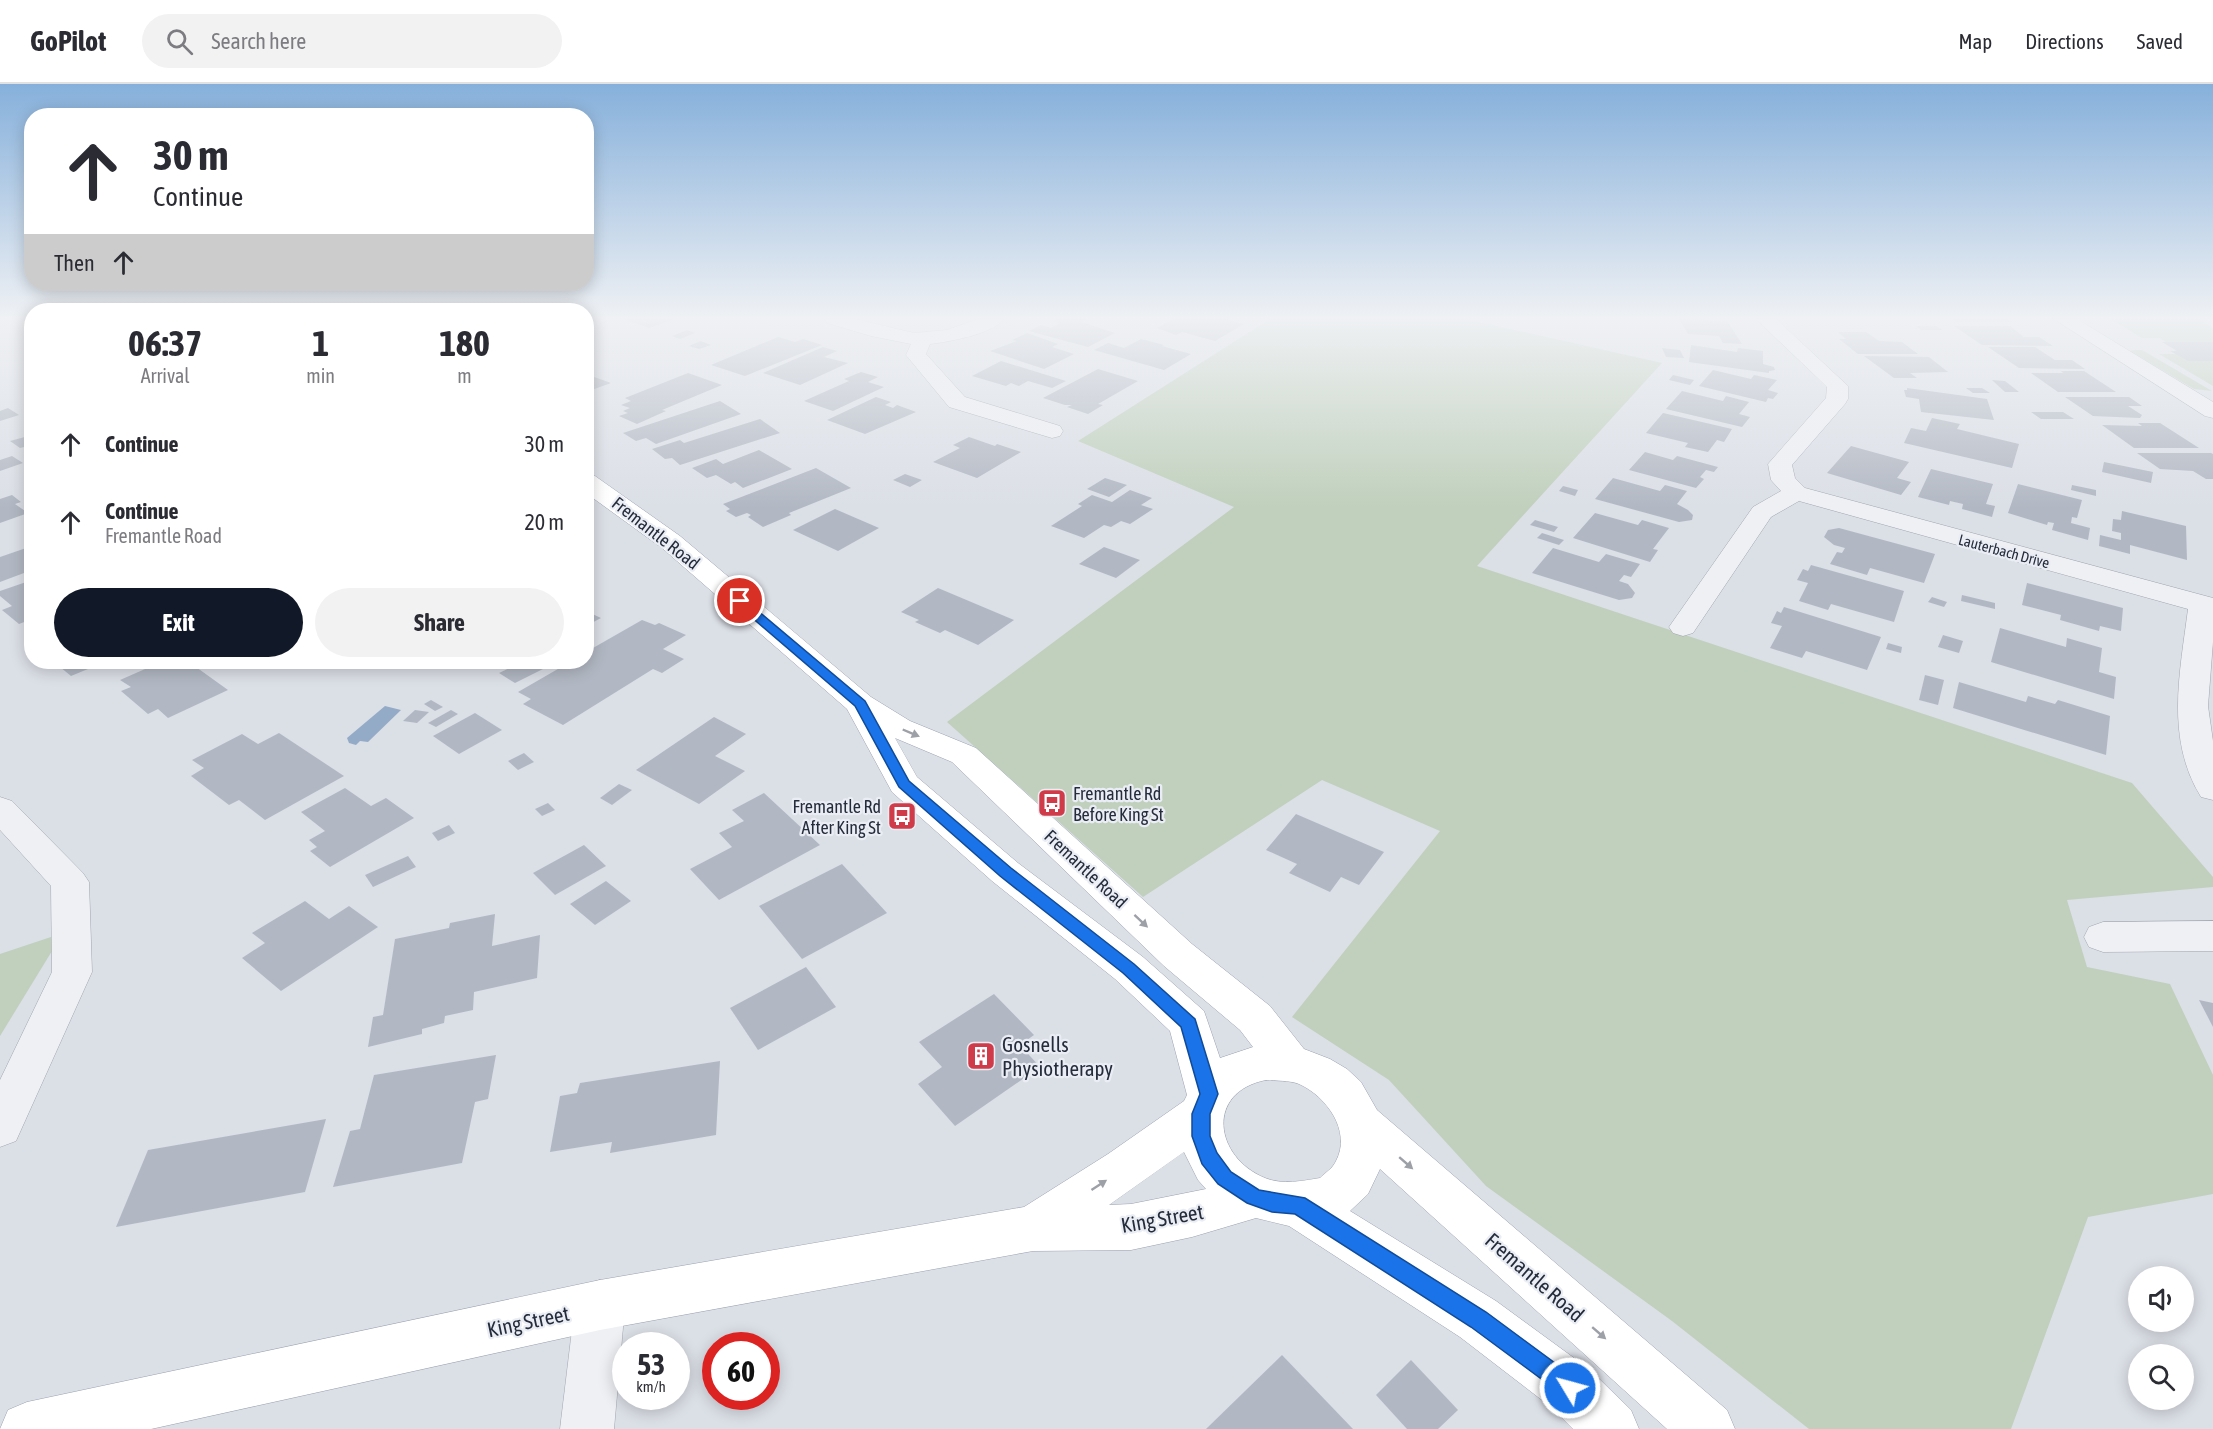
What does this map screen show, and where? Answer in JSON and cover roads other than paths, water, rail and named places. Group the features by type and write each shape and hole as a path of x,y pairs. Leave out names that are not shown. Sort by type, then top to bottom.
{"main road":[{"name":"Fremantle Road","path":"594,487 671,543 860,704 898,728 964,755 1178,955 1255,1018 1290,1064"},
{"name":"Fremantle Road","path":"860,704 904,784 1005,872 1128,968 1189,1023 1205,1104"},
{"path":"1276,1201 1335,1195 1358,1168 1364,1147 1362,1124 1351,1103 1335,1084 1314,1071 1290,1064 1266,1062 1242,1067 1223,1078 1205,1104 1201,1136 1209,1158 1225,1178 1276,1201 1478,1319 1570,1388 1612,1429"},
{"name":"King Street","path":"1033,1228 1124,1169 1205,1104"},
{"name":"Fremantle Road","path":"1362,1124 1708,1429"},
{"name":"King Street","path":"27,1429 600,1305 1033,1228 1131,1227 1276,1201"}],"street":[{"path":"939,382 957,402 1052,431"},
{"path":"1683,627 1762,512 1796,493 1783,480 1780,464 1838,399 1838,386 1833,382"},
{"path":"2165,382 2213,411"},
{"name":"Lauterbach Drive","path":"1796,493 2208,606"},
{"path":"2208,606 2192,706 2199,758 2213,789"},
{"path":"0,809 70,882 72,972 0,1127"},
{"path":"2103,937 2213,936"},
{"path":"586,1429 600,1305"}],"water":[{"path":"385,706 401,710 368,742 360,741 356,745 349,743 347,738"}],"place":[{"name":"Fremantle Rd Before King St","path":"1052,803"},
{"name":"Fremantle Rd After King St","path":"902,816"},
{"name":"Gosnells Physiotherapy","path":"981,1056"}]}
